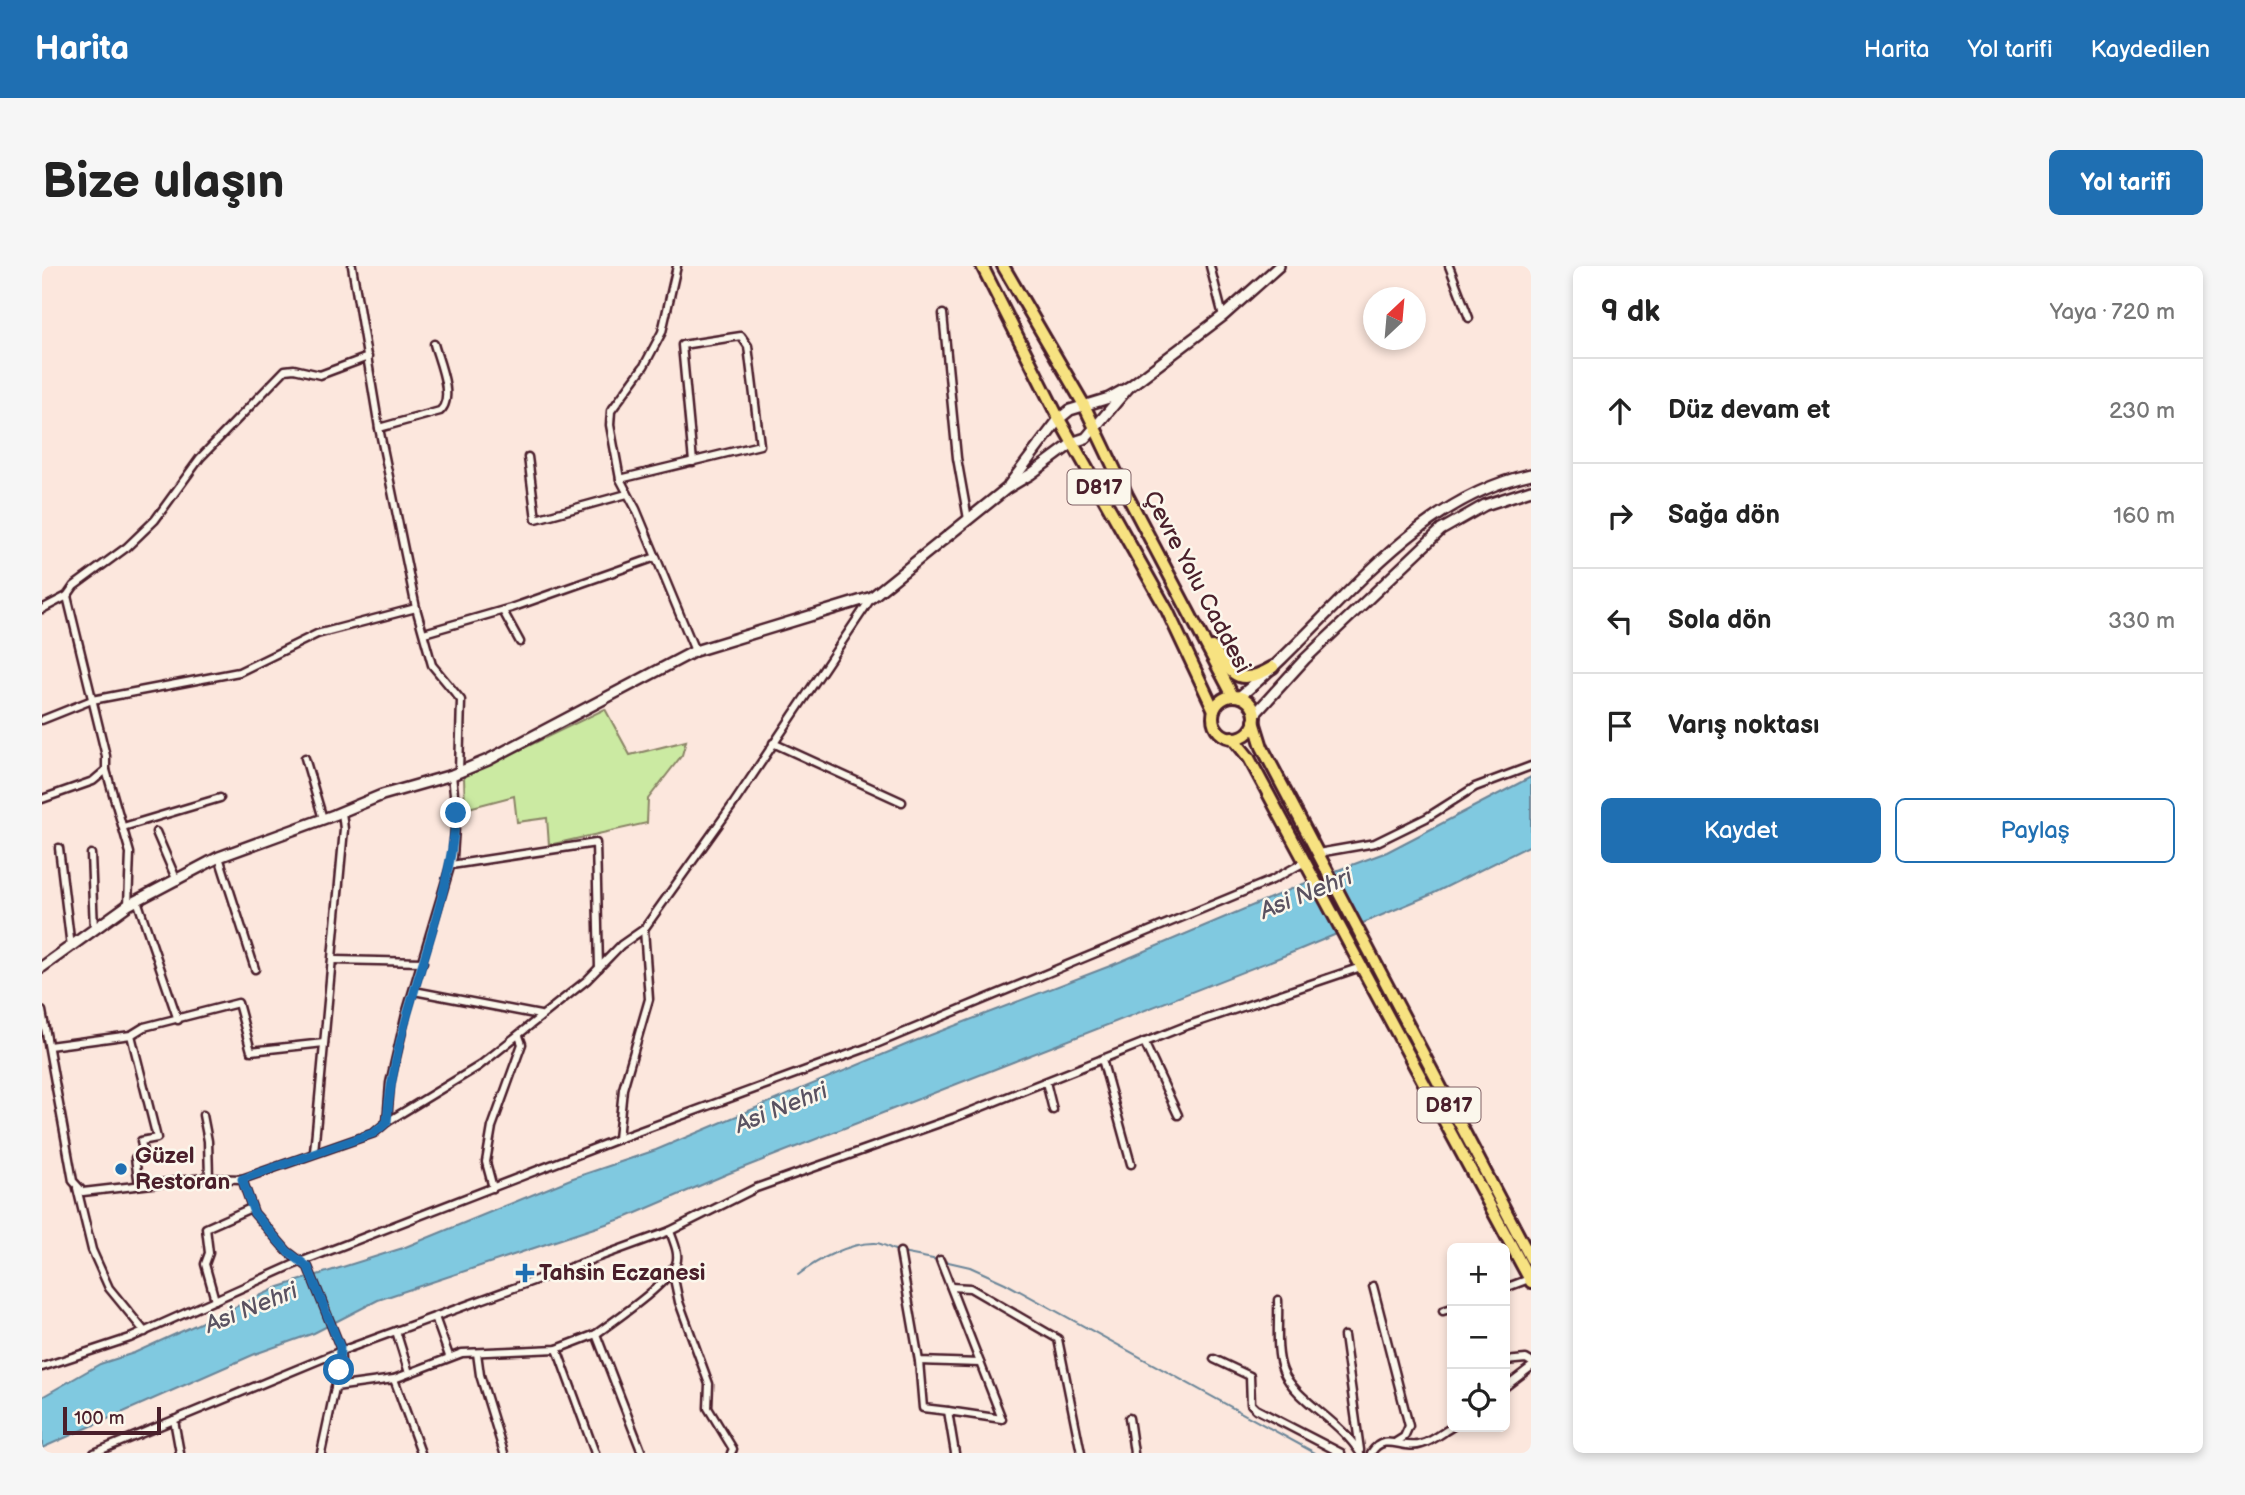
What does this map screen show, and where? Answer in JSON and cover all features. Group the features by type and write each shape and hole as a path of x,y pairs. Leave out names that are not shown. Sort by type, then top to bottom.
{"highway":[{"name":"Çevre Yolu Caddesi","path":"982,266 1059,419 1167,610 1214,710 1216,728 1232,737 1249,758 1530,1280"},
{"name":"Çevre Yolu Caddesi","path":"1003,266 1097,428 1201,638 1236,696 1250,703 1262,747 1367,952 1531,1259"},
{"path":"1201,638 1234,675 1250,677 1273,667"},
{"name":"Çevre Yolu Caddesi","path":"1214,710 1222,700 1236,696"},
{"path":"1232,737 1244,735 1254,718"}],"street":[{"path":"353,266 379,428 416,608 437,674 461,700 451,865 390,1083 387,1122"},
{"path":"677,266 662,332 643,366 611,411 610,425 620,479 695,651"},
{"path":"1210,266 1223,316"},
{"path":"1006,489 1059,419 1070,410 1109,398 1129,387 1223,316 1279,266"},
{"path":"1449,266 1469,318"},
{"path":"943,314 957,458 968,519"},
{"path":"620,479 693,462 760,444 748,346 741,336 682,345 693,462"},
{"path":"379,428 440,411 445,407 447,397 435,345"},
{"path":"42,609 67,596 75,586 127,547 155,520 200,458 285,370 320,376 368,357"},
{"path":"77,1188 83,1192 209,1178 242,1179 374,1133 387,1122 479,1066 519,1036 540,1015 599,968 621,945 644,929 872,597 1006,489 1074,442 1086,438 1129,387"},
{"path":"528,457 536,519 627,494"},
{"path":"1236,696 1273,667 1422,524 1464,497 1531,474"},
{"path":"1254,718 1305,659 1441,530 1485,505 1531,490"},
{"path":"425,633 503,611 656,557"},
{"path":"67,596 106,756 106,770 130,853 133,902 178,1020"},
{"path":"42,967 133,902 219,857 382,795 456,774 695,651 872,597"},
{"path":"42,720 92,700 239,671 317,634 416,608"},
{"path":"503,611 520,642"},
{"path":"773,743 902,802"},
{"path":"305,758 323,819"},
{"path":"1321,858 1375,843 1426,818 1475,788 1531,766"},
{"path":"42,799 93,781 106,770"},
{"path":"123,827 220,798"},
{"path":"314,1152 334,960 343,848 342,812"},
{"path":"156,832 177,881"},
{"path":"451,865 596,843 599,968"},
{"path":"59,848 71,947"},
{"path":"91,854 94,930"},
{"path":"219,857 255,969"},
{"path":"42,1367 145,1332 215,1300 618,1139 869,1047 1305,866"},
{"path":"618,1139 623,1089 649,999 644,929"},
{"path":"334,960 423,962"},
{"path":"94,1453 341,1351 670,1231 756,1188 954,1118 1144,1042 1359,963"},
{"path":"414,991 540,1015"},
{"path":"47,1048 131,1035 144,1027 238,1003 251,1051 324,1043"},
{"path":"42,1011 73,1181 92,1250 109,1288 145,1332"},
{"path":"131,1035 157,1138 141,1141 144,1157 135,1158 139,1185"},
{"path":"493,1188 486,1162 492,1127 522,1044 519,1036"},
{"path":"1144,1042 1178,1115"},
{"path":"1102,1059 1131,1164"},
{"path":"1046,1082 1054,1110"},
{"path":"203,1115 208,1141 209,1178"},
{"path":"242,1179 251,1208 273,1236 304,1265 341,1351 321,1453"},
{"path":"215,1300 205,1264 209,1253 206,1228 251,1208"},
{"path":"335,1387 394,1379 449,1356 557,1349 596,1334 638,1303 672,1269 677,1254 670,1231"},
{"path":"900,1252 919,1361 923,1408 1002,1419 940,1260"},
{"path":"672,1269 679,1302 709,1384 708,1408 733,1449 731,1453"},
{"path":"1510,1286 1530,1280"},
{"path":"1373,1286 1409,1426 1404,1437 1396,1442"},
{"path":"951,1287 970,1288 1058,1339 1081,1453"},
{"path":"1278,1300 1282,1370 1300,1395 1337,1423 1359,1453"},
{"path":"1443,1311 1447,1310"},
{"path":"435,1317 449,1356"},
{"path":"396,1331 409,1373"},
{"path":"596,1334 642,1453"},
{"path":"1344,1336 1359,1453"},
{"path":"557,1349 595,1453"},
{"path":"477,1353 480,1375 504,1453"},
{"path":"1214,1359 1250,1376 1251,1404 1256,1409 1341,1453"},
{"path":"1510,1361 1526,1359 1531,1364 1510,1383"},
{"path":"919,1361 980,1363"},
{"path":"394,1379 421,1453"},
{"path":"948,1411 955,1453"},
{"path":"1129,1418 1134,1453"},
{"path":"174,1419 180,1453"},
{"path":"1371,1453 1376,1444 1386,1441 1410,1447 1425,1444 1447,1430"},
{"path":"114,1453 118,1442"}],"green space":[{"path":"605,709 630,755 686,741 682,755 648,799 647,823 549,845 547,818 517,822 514,796 465,809 464,777"}],"water":[{"name":"Asi Nehri","path":"1531,777 1531,845 1430,895 1296,951 727,1174 627,1217 378,1300 314,1333 255,1354 42,1448 42,1397 100,1364 134,1353 279,1287 403,1248 573,1178 656,1150 915,1041 1110,966 1322,876 1387,852"}],"waterway":[{"path":"798,1275 824,1258 856,1245 878,1243 897,1251"},
{"path":"902,1253 938,1260"},
{"path":"944,1261 970,1267 1005,1283 1315,1453"}],"place":[{"name":"Güzel Restoran","path":"121,1169"},
{"name":"Tahsin Eczanesi","path":"525,1273"}],"route":[{"path":"339,1370 340,1347 308,1267 287,1251 254,1213 246,1198 242,1179 324,1148 374,1133 387,1122 390,1083 407,1014 453,857 456,813"}]}
